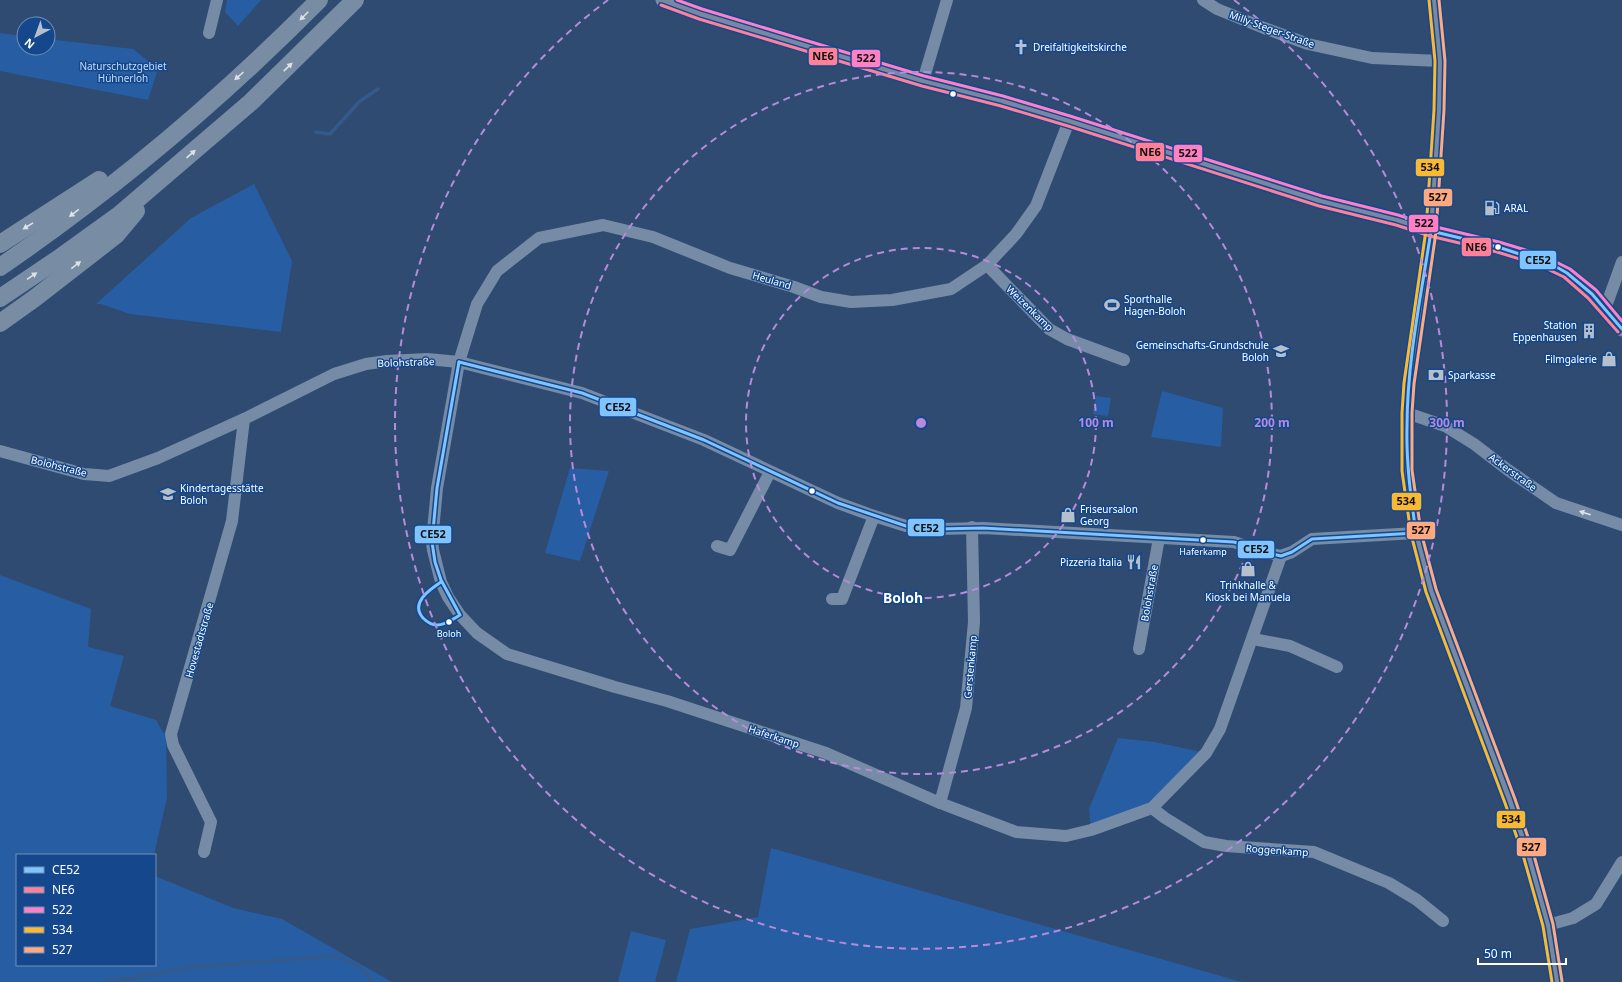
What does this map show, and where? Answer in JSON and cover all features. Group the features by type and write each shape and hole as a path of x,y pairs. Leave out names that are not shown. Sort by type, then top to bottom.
{"highway":[{"path":"0,267 43,238 149,154 192,118 288,31 319,0"},
{"path":"0,298 119,215 251,102 355,0"},
{"path":"0,244 104,176 149,154"},
{"path":"0,322 35,298 116,235 161,179"}],"main road":[{"path":"663,0 700,14 923,81 1069,120 1321,201 1397,220 1431,231 1498,247 1553,265 1572,277 1592,294 1622,329"},
{"path":"1434,0 1440,61 1439,110 1431,231 1415,338 1407,413 1407,470 1416,533 1431,591 1510,801 1528,854 1548,925 1556,982"}],"street":[{"path":"209,33 217,0"},
{"path":"923,81 947,0"},
{"name":"Milly-Steger-Straße","path":"1204,0 1216,9 1308,44 1372,58 1440,61"},
{"name":"Heuland","path":"459,362 477,304 497,271 539,238 603,225 653,238 730,268 794,287 821,297 851,302 892,300 951,289 988,264 1016,234 1036,206 1069,120"},
{"path":"1605,308 1622,262"},
{"name":"Weizenkamp","path":"988,264 1049,329 1067,339 1124,360"},
{"name":"Bolohstraße","path":"0,451 84,474 109,476 158,458 244,419 334,374 366,364 387,361 419,359 459,362 582,393 704,440 838,503 906,526 939,529 972,527 1234,542 1280,556"},
{"name":"Haferkamp","path":"459,362 437,488 432,550 448,597 460,615 477,633 507,654 614,687 667,701 826,753 940,803 1016,832 1066,836 1091,830 1152,808 1206,754 1220,729 1280,556"},
{"name":"Ackerstraße","path":"1407,413 1446,426 1474,444 1508,470 1556,503 1622,526"},
{"name":"Hovestadtstraße","path":"204,852 211,822 173,745 171,734 232,521 244,419"},
{"path":"717,546 735,551 770,472"},
{"path":"841,599 874,516"},
{"name":"Gerstenkamp","path":"940,803 966,708 974,622 972,527"},
{"path":"1280,556 1292,552 1312,539 1416,533"},
{"name":"Bolohstraße","path":"1139,648 1158,538"},
{"path":"1252,638 1290,646 1338,667"},
{"name":"Roggenkamp","path":"1152,808 1165,818 1204,842 1226,846 1314,852 1389,883 1417,900 1443,921"},
{"path":"1548,925 1573,918 1596,904 1613,880 1622,862"}],"green space":[{"path":"227,0 261,0 238,26 225,12"},
{"name":"Naturschutzgebiet Hühnerloh","path":"0,33 16,35 16,56 56,56 56,40 133,49 158,69 148,100 0,71"},
{"path":"254,184 292,261 281,332 130,314 101,304 96,304 191,218"},
{"path":"1162,391 1223,408 1221,447 1151,437"},
{"path":"1096,396 1111,398 1108,416 1093,414"},
{"path":"570,468 609,471 580,561 545,553"},
{"path":"0,575 91,609 88,647 124,656 110,706 156,720 166,737 167,798 154,854 16,854 16,966 156,966 156,876 233,908 282,919 392,982 0,982"},
{"path":"1118,738 1155,742 1206,753 1152,808 1091,830 1089,809"},
{"path":"771,848 1242,982 676,982 690,929 758,917"},
{"path":"631,931 666,940 655,982 618,982"}],"waterway":[{"path":"316,132 330,134 360,101 378,89"},
{"path":"106,982 193,967 334,956 361,967 372,982"}],"transit line":[{"name":"522","path":"677,0 702,9 924,76 1003,96 1070,116 1322,196 1398,215 1432,226 1499,242 1542,255 1570,269 1596,290 1622,321"},
{"name":"534","path":"1429,0 1435,61 1434,110 1426,230 1404,383 1402,413 1402,471 1411,534 1426,592 1523,855 1543,926 1552,982"},
{"name":"527","path":"1439,0 1445,61 1444,110 1436,232 1414,384 1412,413 1412,470 1421,532 1436,589 1515,799 1533,852 1553,924 1562,981"},
{"name":"NE6","path":"661,5 699,19 922,86 1001,106 1068,126 1319,206 1396,225 1430,236 1497,252 1539,265 1564,277 1588,298 1618,332"},
{"name":"CE52","path":"1431,231 1498,247 1553,265 1567,273 1592,294 1622,329"},
{"name":"CE52","path":"1416,533 1408,467 1407,440 1409,378 1415,329 1431,231"},
{"name":"CE52","path":"459,362 582,393 704,440 838,503 906,526 939,529 983,528 1234,542 1260,551 1281,556 1292,552 1312,539 1416,533"},
{"name":"CE52","path":"441,582 423,597 419,607 423,618 435,625 446,623 460,615 441,580 435,562 432,542 437,488 459,362"}],"place":[{"name":"Dreifaltigkeitskirche","path":"1021,47"},
{"name":"ARAL","path":"1492,208"},
{"name":"Sporthalle Hagen-Boloh","path":"1112,305"},
{"name":"Station Eppenhausen","path":"1589,331"},
{"name":"Gemeinschafts-Grundschule Boloh","path":"1281,351"},
{"name":"Filmgalerie","path":"1609,359"},
{"name":"Sparkasse","path":"1436,375"},
{"name":"Kindertagesstätte Boloh","path":"168,494"},
{"name":"Friseursalon Georg","path":"1068,515"},
{"name":"Haferkamp","path":"1203,540"},
{"name":"Pizzeria Italia","path":"1134,562"},
{"name":"Trinkhalle & Kiosk bei Manuela","path":"1248,569"},
{"name":"Boloh","path":"449,622"}],"district":[{"name":"Boloh","path":"903,598"}]}
